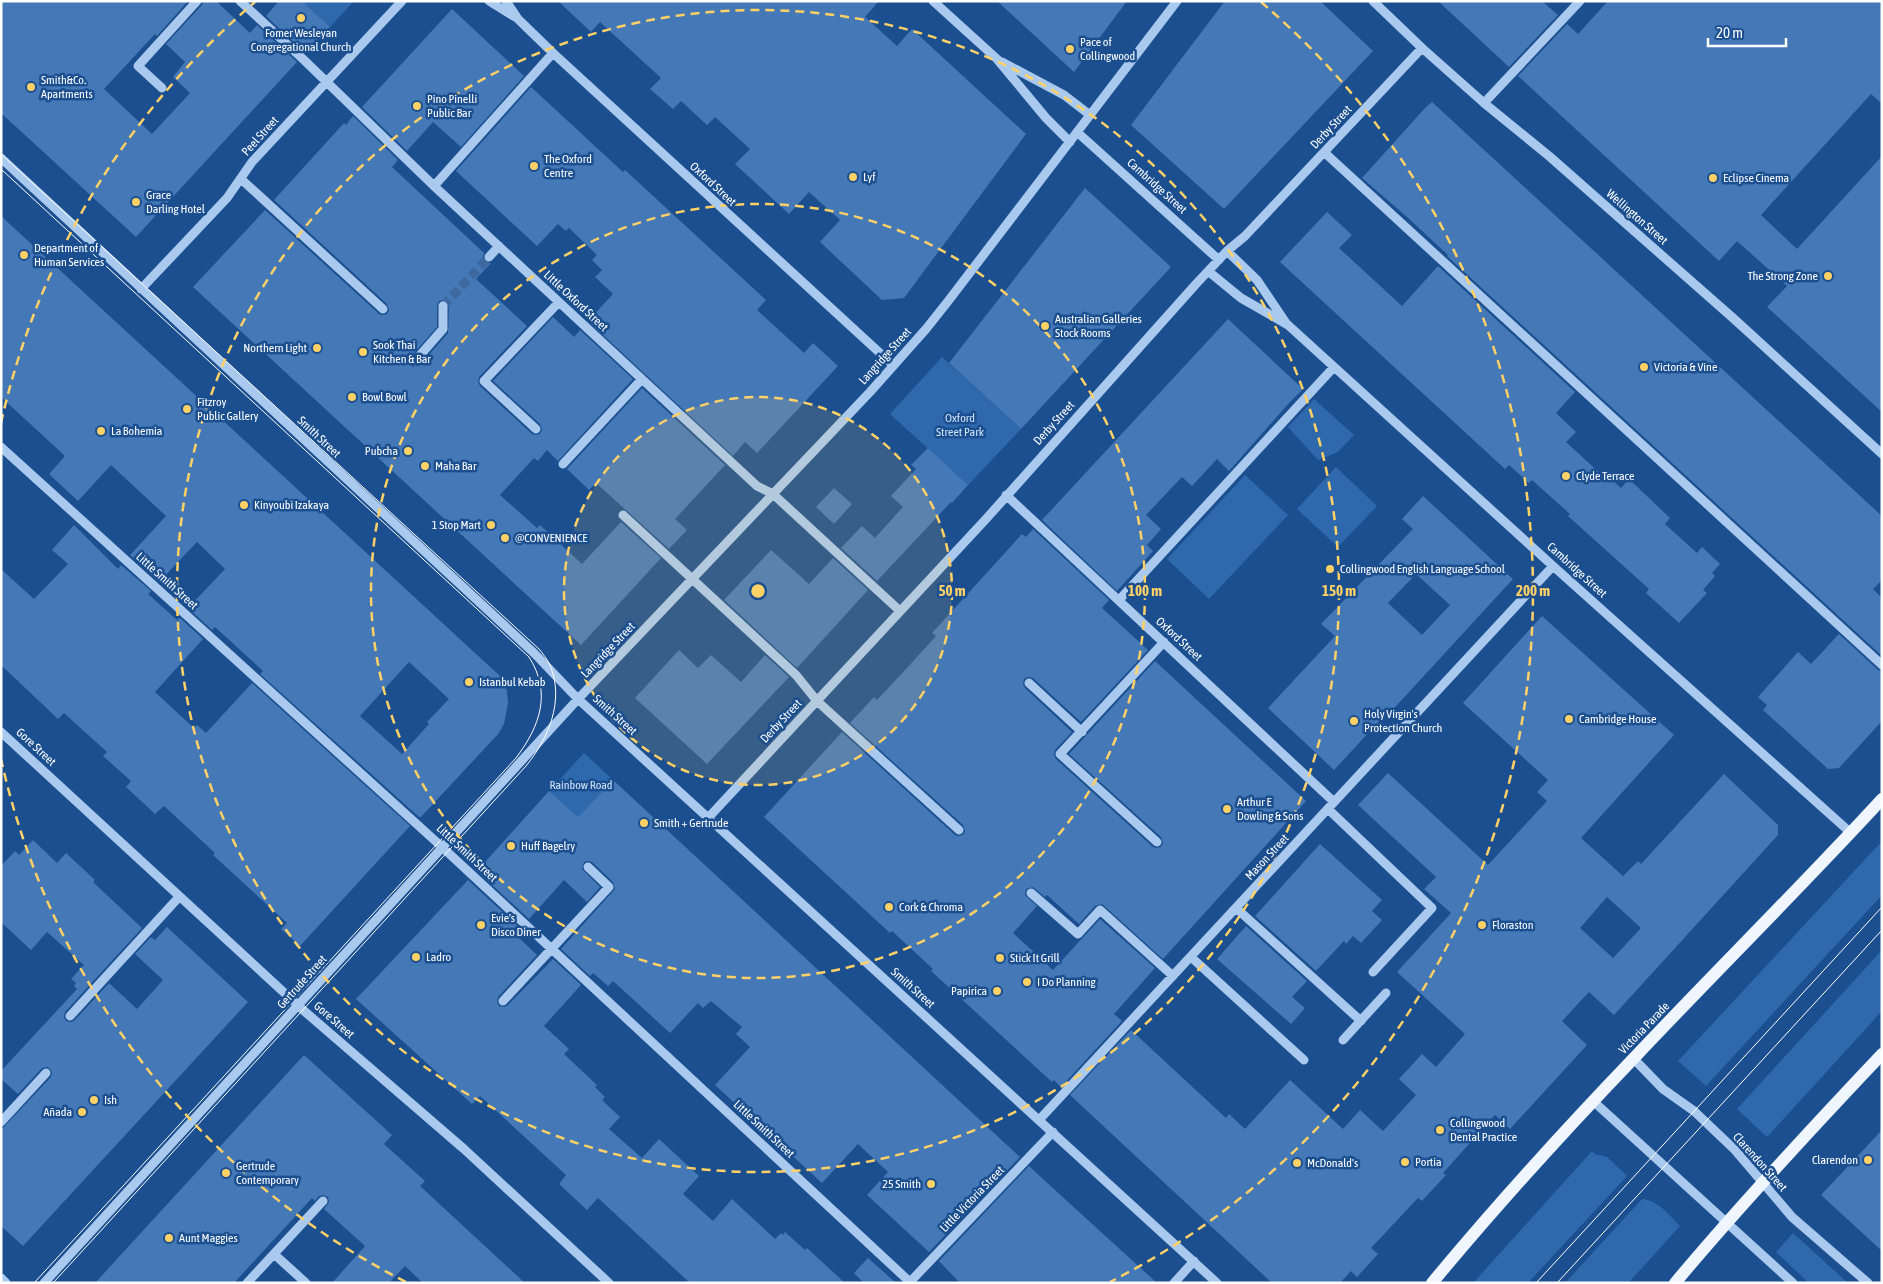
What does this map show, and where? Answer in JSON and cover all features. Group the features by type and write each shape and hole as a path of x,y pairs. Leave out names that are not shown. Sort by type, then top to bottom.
{"main road":[{"name":"Victoria Parade","path":"1432,1283 1488,1216 1593,1101 1773,916 1882,799"},
{"path":"1675,1283 1762,1182 1882,1054"}],"street":[{"path":"162,88 138,66 197,1"},
{"name":"Little Oxford Street","path":"240,1 434,186 757,486 773,494 900,611"},
{"name":"Peel Street","path":"141,289 227,198 252,162 402,1"},
{"name":"Oxford Street","path":"489,1 518,19"},
{"name":"Oxford Street","path":"506,1 518,19 552,53 893,365"},
{"path":"933,1 998,60 1046,118 1070,142"},
{"name":"Langridge Street","path":"578,698 870,392 926,329 1177,1"},
{"name":"Wellington Street","path":"1373,1 1422,48 1484,103 1549,156 1727,313 1882,454"},
{"path":"1484,103 1580,1"},
{"name":"Derby Street","path":"708,818 900,611 1208,271 1227,251 1246,236 1422,48"},
{"path":"434,186 552,53"},
{"path":"998,60 1064,95 1090,115"},
{"name":"Cambridge Street","path":"1077,132 1219,260"},
{"path":"1325,153 1882,664"},
{"name":"Smith Street","path":"1,158 534,653 578,698 1217,1283"},
{"path":"241,179 382,310"},
{"path":"489,257 499,246"},
{"name":"Cambridge Street","path":"1227,251 1257,280 1288,325"},
{"name":"Cambridge Street","path":"1208,271 1241,298 1288,325 1851,833"},
{"path":"536,429 484,381 559,302"},
{"path":"415,360 443,329 443,306"},
{"path":"1119,600 1334,367"},
{"path":"563,464 642,379"},
{"name":"Little Smith Street","path":"1,447 442,847 910,1282"},
{"name":"Oxford Street","path":"1006,495 1164,642 1432,908 1373,972"},
{"path":"623,515 796,675 817,701 959,830"},
{"name":"Mason Street","path":"1039,1120 1553,566"},
{"path":"1157,842 1060,754 1164,642"},
{"path":"1029,683 1082,732"},
{"name":"Gertrude Street","path":"44,1283 578,698"},
{"name":"Gore Street","path":"1,732 298,1005 464,1149 609,1283"},
{"path":"503,1001 609,887 588,867"},
{"path":"1032,892 1078,934 1100,910 1173,976"},
{"path":"70,1016 179,896"},
{"path":"1236,908 1360,1021"},
{"path":"1191,957 1304,1060"},
{"path":"1343,1040 1386,993"},
{"name":"Clarendon Street","path":"1633,1058 1663,1089 1705,1122 1735,1150 1792,1217 1868,1283"},
{"path":"1,1122 46,1073"},
{"path":"1593,1101 1793,1283"},
{"name":"Little Victoria Street","path":"910,1282 1053,1132"},
{"path":"247,1283 323,1201"},
{"path":"274,1254 306,1283"},
{"path":"1174,1283 1194,1261"},
{"path":"1,1278 6,1283"}],"green space":[{"path":"302,1 354,1 330,27"},
{"name":"Oxford Street Park","path":"942,357 1021,429 968,485 890,414"},
{"path":"1314,399 1354,435 1338,452 1318,460 1288,427"},
{"path":"1336,467 1377,506 1338,547 1297,509"},
{"path":"1245,475 1288,515 1209,599 1167,559"},
{"name":"Rainbow Road","path":"584,753 613,780 578,817 549,791"},
{"path":"1882,841 1882,895 1706,1086 1678,1061"},
{"path":"1882,950 1882,1011 1767,1137 1737,1109"},
{"path":"1592,1151 1595,1154 1607,1157 1627,1176 1528,1283 1473,1283"},
{"path":"1642,1199 1658,1205 1680,1226 1632,1279 1628,1283 1565,1283"},
{"path":"1793,1233 1848,1283 1809,1283 1776,1252"}],"building":[{"path":"1,1 188,1 157,36 155,34 104,89 152,134 190,93 173,77 185,62 166,44 202,5 203,1 216,1 250,33 257,25 297,62 136,237 1,113"},
{"name":"Fomer Wesleyan Congregational Church","path":"279,1 302,1 330,27 305,53 266,16"},
{"path":"558,1 879,1 865,17 897,46 912,29 1026,134 904,298 882,300 820,242 840,220 809,192 789,214 735,164 750,149 715,117 707,125 681,101 673,109 650,89 661,78 600,22 591,32"},
{"name":"Pace of Collingwood","path":"997,1 1127,1 1074,72"},
{"path":"1225,1 1320,1 1373,51 1224,209 1131,125"},
{"path":"1438,1 1542,1 1558,15 1509,67"},
{"path":"1608,1 1882,1 1882,104 1871,94 1761,215 1797,249 1882,156 1882,412 1767,307 1787,286 1737,241 1719,261 1518,76 1567,24 1578,34"},
{"path":"452,9 524,76 461,147 433,122 407,151 362,107"},
{"path":"531,87 623,172 625,170 766,300 757,310 804,353 813,343 838,366 757,453 745,442 733,456 588,321 613,294 595,277 602,270 592,260 597,255 569,228 566,231 558,224 537,246 456,171"},
{"name":"Victoria & Vine","path":"1432,102 1882,516 1882,580 1873,589 1882,598 1882,656 1407,217 1362,178"},
{"path":"353,116 398,160 392,167 484,253 483,259 487,263 491,263 476,279 527,326 479,377 478,382 532,434 540,434 542,430 540,424 493,381 553,317 574,337 580,330 633,379 558,461 547,450 538,461 534,458 500,495 537,528 540,525 582,564 621,522 661,558 581,645 193,287 265,210 379,314 387,314 389,310 387,304 274,200 344,123 346,125","holes":["439,301 447,301 449,306 448,333 420,365 413,367 409,363 409,359 437,327 437,306"]},
{"path":"1085,188 1171,267 1021,429 949,363"},
{"path":"1327,212 1352,235 1339,248 1402,306 1438,266 1575,392 1556,413 1576,432 1566,442 1603,476 1605,474 1621,488 1629,479 1670,518 1665,524 1697,553 1702,547 1720,564 1712,573 1715,576 1703,590 1707,593 1679,623 1646,593 1649,589 1568,516 1570,514 1532,480 1529,483 1509,465 1505,469 1280,262"},
{"path":"1,216 500,676 507,691 508,703 504,724 499,733 419,817 260,674 263,671 215,627 212,630 188,608 225,569 197,542 159,582 130,555 166,516 111,465 78,501 49,474 65,456 1,397","holes":["409,662 449,699 427,722 429,724 402,754 360,716"]},
{"path":"1228,319 1303,389 1229,471 1217,459 1192,486 1182,477 1146,515 1161,529 1147,545 1153,551 1117,591 1042,520"},
{"path":"642,388 725,465 675,519 687,530 669,549 596,483 589,490 567,469"},
{"path":"928,448 968,485 877,581 841,548 862,526 875,538 903,507 891,496 916,469 911,465"},
{"path":"834,488 852,504 834,524 816,507"},
{"path":"1423,496 1513,579 1387,716 1385,715 1334,770 1268,708 1335,636 1321,624 1413,529 1402,519","holes":["1416,574 1450,605 1422,635 1388,603"]},
{"path":"74,525 118,569 121,565 151,591 148,594 177,620 180,618 203,639 155,692 194,728 197,725 206,733 252,683 410,826 300,946 281,929 287,923 213,855 215,853 164,806 155,814 126,787 131,781 103,756 107,752 64,713 58,719 1,665 1,569 34,599 68,564 52,550"},
{"path":"1033,529 1109,600 1102,608 1148,650 1081,722 1033,678 1028,677 1024,679 1023,684 1025,688 1072,732 1055,750 1054,755 1056,759 1153,847 1161,847 1163,843 1161,837 1069,754 1155,661 1306,801 1163,959 1102,904 1095,906 1079,924 1047,895 1045,897 1033,887 1026,889 1025,895 1037,906 1013,933 1053,970 1100,919 1155,968 1114,1014 1122,1021 1061,1087 1054,1080 1052,1082 931,971 933,969 892,931 890,933 764,817 842,732 955,835 963,835 965,831 963,825 850,723 874,697 877,700 907,668 936,636 932,633 1022,534 1026,537"},
{"path":"771,550 809,584 833,558 868,590 797,668 724,600"},
{"path":"1542,616 1674,735 1581,838 1623,876 1638,861 1641,864 1724,774 1778,825 1778,835 1614,1015 1589,992 1562,1021 1587,1045 1510,1129 1495,1115 1443,1173 1446,1175 1422,1201 1418,1198 1371,1248 1378,1254 1357,1277 1351,1271 1340,1283 1272,1283 1070,1095 1131,1030 1226,1118 1229,1114 1245,1129 1290,1080 1343,1129 1360,1110 1383,1131 1416,1095 1399,1079 1422,1054 1436,1067 1465,1034 1397,972 1451,913 1424,889 1436,877 1358,805 1388,773 1488,865 1547,801 1537,792 1548,780 1463,703","holes":["1607,897 1641,928 1613,958 1580,928"]},
{"path":"1839,634 1878,670 1882,671 1882,721 1839,768 1828,769 1763,710 1767,705 1758,697 1798,652 1811,664"},
{"path":"679,650 698,668 711,655 741,682 765,655 789,677 707,764 635,698"},
{"path":"613,780 1020,1157 929,1252 867,1195 888,1172 858,1144 822,1183 715,1085 750,1047 736,1034 742,1027 711,1001 703,1008 698,1003 670,1033 613,981 608,986 593,973 590,976 561,949 615,889 613,882 592,862 584,862 582,869 600,887 587,902 564,880 529,919 477,871 549,791 578,817"},
{"path":"33,840 57,863 66,853 95,880 93,882 142,928 65,1012 64,1017 66,1021 71,1022 75,1020 109,983 137,1009 163,980 135,954 151,937 155,940 167,927 248,1002 23,1246 1,1226 1,1130 51,1077 52,1072 48,1067 42,1068 18,1094 1,1079 1,1071 77,989 74,986 76,983 71,979 84,965 47,932 31,950 1,922 1,866 15,851 19,855"},
{"path":"1320,844 1382,900 1372,911 1382,920 1361,943 1353,936 1346,944 1344,941 1316,971 1255,916"},
{"path":"468,880 520,928 515,934 537,955 498,997 497,1002 499,1006 504,1007 508,1005 553,959 581,985 544,1026 569,1049 564,1054 597,1085 595,1087 605,1097 602,1100 620,1117 609,1129 642,1158 659,1139 699,1176 683,1194 713,1221 732,1199 775,1239 785,1232 805,1250 807,1248 845,1283 690,1283 598,1198 587,1210 559,1184 566,1175 480,1096 472,1104 356,999"},
{"path":"1246,926 1307,981 1292,997 1305,1008 1291,1024 1217,959"},
{"path":"304,1055 392,1135 384,1144 425,1181 420,1186 525,1283 423,1283 405,1266 389,1283 332,1283 365,1246 324,1209 329,1202 328,1197 324,1195 319,1196 315,1201 312,1198 234,1283 95,1283"},
{"name":"Clarendon","path":"1882,1130 1882,1251 1821,1195"},
{"path":"1029,1166 1157,1283 960,1283 939,1261"},
{"path":"868,1258 896,1283 864,1283 854,1273"}],"tunnel":[{"path":"443,306 489,257"}],"tram line":[{"path":"1,154 539,649 550,665 556,692 555,706 547,732 526,766 53,1283"},
{"path":"1,169 529,657 536,670 541,696 537,721 516,758 34,1283"},
{"path":"1536,1283 1882,907"},
{"path":"1557,1283 1882,930"}],"place":[{"name":"Fomer Wesleyan Congregational Church","path":"301,18"},
{"name":"Pace of Collingwood","path":"1070,49"},
{"name":"Smith&Co. Apartments","path":"31,87"},
{"name":"Pino Pinelli Public Bar","path":"417,106"},
{"name":"The Oxford Centre","path":"534,166"},
{"name":"Lyf","path":"853,177"},
{"name":"Eclipse Cinema","path":"1713,178"},
{"name":"Grace Darling Hotel","path":"136,202"},
{"name":"Department of Human Services","path":"24,255"},
{"name":"The Strong Zone","path":"1828,276"},
{"name":"Australian Galleries Stock Rooms","path":"1045,326"},
{"name":"Northern Light","path":"317,348"},
{"name":"Sook Thai Kitchen & Bar","path":"363,352"},
{"name":"Victoria & Vine","path":"1644,367"},
{"name":"Bowl Bowl","path":"352,397"},
{"name":"Fitzroy Public Gallery","path":"187,409"},
{"name":"La Bohemia","path":"101,431"},
{"name":"Pubcha","path":"408,451"},
{"name":"Maha Bar","path":"425,466"},
{"name":"Clyde Terrace","path":"1566,476"},
{"name":"Kinyoubi Izakaya","path":"244,505"},
{"name":"1 Stop Mart","path":"491,525"},
{"name":"@CONVENIENCE","path":"505,538"},
{"name":"Collingwood English Language School","path":"1330,569"},
{"name":"Istanbul Kebab","path":"469,682"},
{"name":"Cambridge House","path":"1569,719"},
{"name":"Holy Virgin's Protection Church","path":"1354,721"},
{"name":"Arthur E Dowling & Sons","path":"1227,809"},
{"name":"Smith + Gertrude","path":"644,823"},
{"name":"Huff Bagelry","path":"511,846"},
{"name":"Cork & Chroma","path":"889,907"},
{"name":"Evie's Disco Diner","path":"481,925"},
{"name":"Floraston","path":"1482,925"},
{"name":"Ladro","path":"416,957"},
{"name":"Stick It Grill","path":"1000,958"},
{"name":"I Do Planning","path":"1027,982"},
{"name":"Papirica","path":"997,991"},
{"name":"Ish","path":"94,1100"},
{"name":"Añada","path":"82,1112"},
{"name":"Collingwood Dental Practice","path":"1440,1130"},
{"name":"Clarendon","path":"1868,1160"},
{"name":"Portia","path":"1405,1162"},
{"name":"McDonald's","path":"1297,1163"},
{"name":"Gertrude Contemporary","path":"226,1173"},
{"name":"25 Smith","path":"931,1184"},
{"name":"Aunt Maggies","path":"169,1238"}]}
